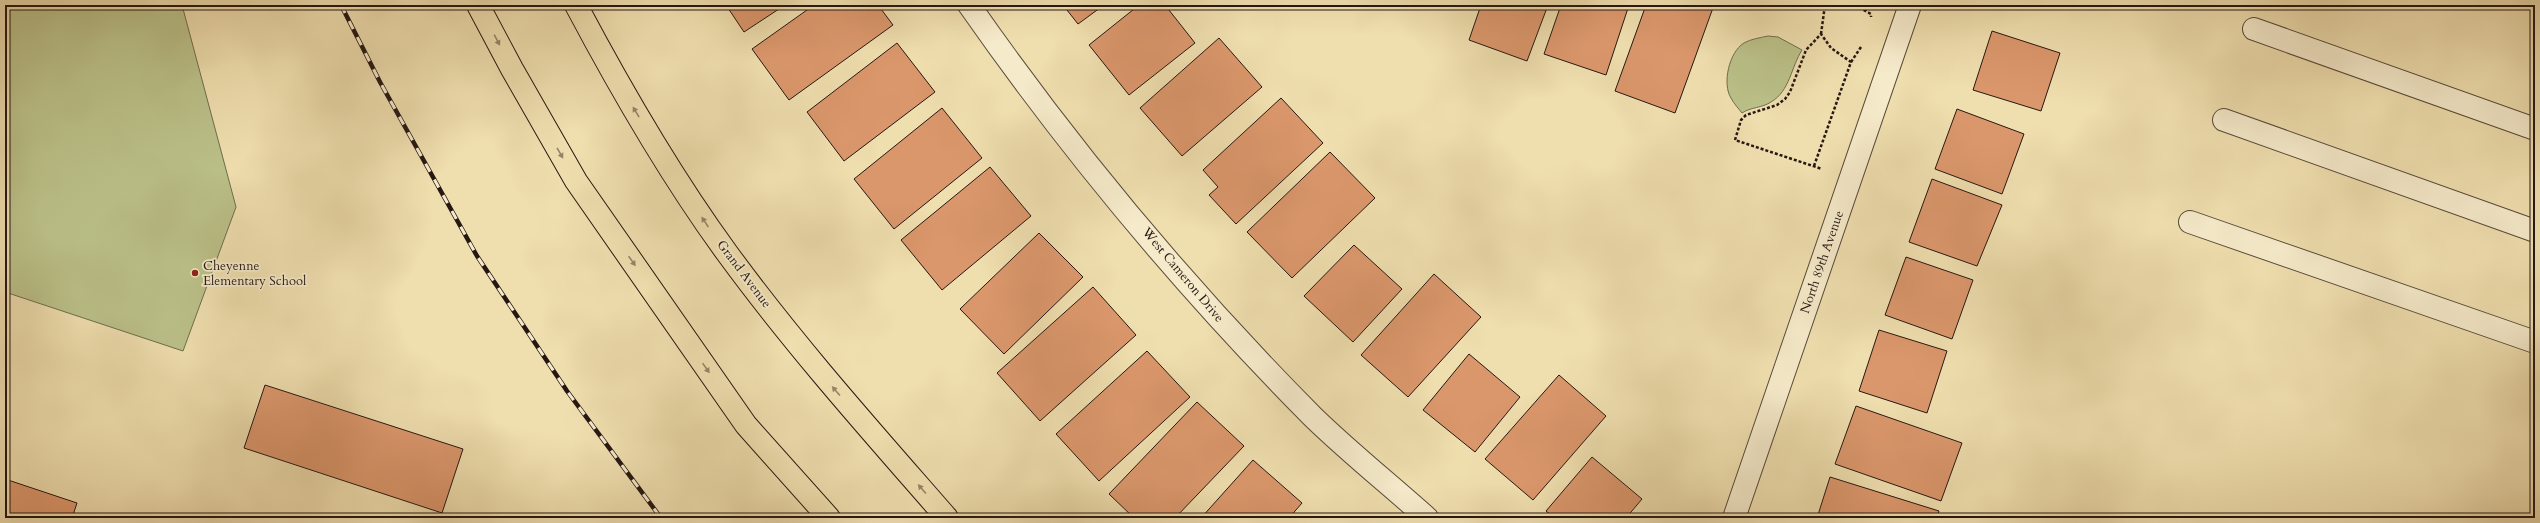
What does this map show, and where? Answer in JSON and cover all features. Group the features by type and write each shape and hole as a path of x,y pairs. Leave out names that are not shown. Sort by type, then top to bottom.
{"highway":[{"path":"478,5 512,69 576,180 746,425 829,518"},
{"name":"Grand Avenue","path":"576,5 604,57 670,169 727,253 812,362 948,518"}],"street":[{"name":"West Cameron Drive","path":"969,5 1071,143 1213,313 1314,418 1427,518"},
{"name":"North 89th Avenue","path":"1734,518 1910,5"},
{"path":"2254,29 2535,129"},
{"path":"2224,120 2535,231"},
{"path":"2190,222 2535,342"}],"path":[{"path":"1825,5 1821,34 1806,50 1790,92 1785,99 1777,105 1746,115 1741,120 1735,140 1814,166 1850,181"},
{"path":"1855,5 1871,14 1871,20"},
{"path":"1821,34 1831,48 1851,62"},
{"path":"1814,166 1851,62 1864,43"}],"green space":[{"path":"5,5 182,5 236,207 183,351 5,292"},
{"path":"1768,36 1778,37 1802,50 1782,92 1768,104 1742,113 1728,92 1728,69 1734,53 1739,47 1744,43"}],"building":[{"path":"726,5 785,5 744,32"},
{"path":"814,5 878,5 893,25 789,100 752,49"},
{"path":"1063,5 1104,5 1078,24"},
{"path":"1139,5 1165,5 1195,43 1129,95 1089,45"},
{"path":"1481,5 1548,5 1527,61 1469,40"},
{"path":"1561,5 1629,5 1606,75 1544,54"},
{"path":"1646,5 1714,5 1675,113 1615,91"},
{"path":"1992,31 2060,53 2041,111 1973,90"},
{"path":"1219,38 1262,87 1182,156 1140,108"},
{"path":"897,43 935,92 844,161 807,112"},
{"path":"1281,98 1323,143 1236,224 1209,195 1218,187 1203,170"},
{"path":"942,108 982,158 894,229 854,179"},
{"path":"1957,109 2024,134 2002,194 1935,169"},
{"path":"1330,152 1375,198 1292,278 1247,232"},
{"path":"990,167 1031,216 942,290 901,240"},
{"path":"1932,179 2002,205 1977,266 1909,242"},
{"path":"1039,233 1083,277 1004,354 960,309"},
{"path":"1354,245 1402,289 1353,342 1304,296"},
{"path":"1906,257 1973,280 1952,339 1885,315"},
{"path":"1434,274 1481,317 1408,397 1361,355"},
{"path":"1093,287 1136,335 1040,421 997,373"},
{"path":"1879,330 1947,351 1927,413 1859,391"},
{"path":"1147,351 1190,397 1099,481 1056,434"},
{"path":"1469,354 1520,397 1475,452 1423,410"},
{"path":"1559,375 1606,416 1533,500 1485,459"},
{"path":"265,385 463,449 442,513 244,448"},
{"path":"1197,402 1244,446 1175,518 1134,518 1109,494"},
{"path":"1856,406 1962,443 1941,501 1835,464"},
{"path":"1592,457 1642,499 1626,518 1554,518 1546,511"},
{"path":"1253,460 1302,503 1289,518 1201,518"},
{"path":"1830,477 1939,511 1937,518 1817,518"},
{"path":"5,479 77,503 72,518 5,518"}],"railway":[{"path":"341,5 380,82 477,256 567,391 661,518"}],"place":[{"name":"Cheyenne Elementary School","path":"195,273"}]}
